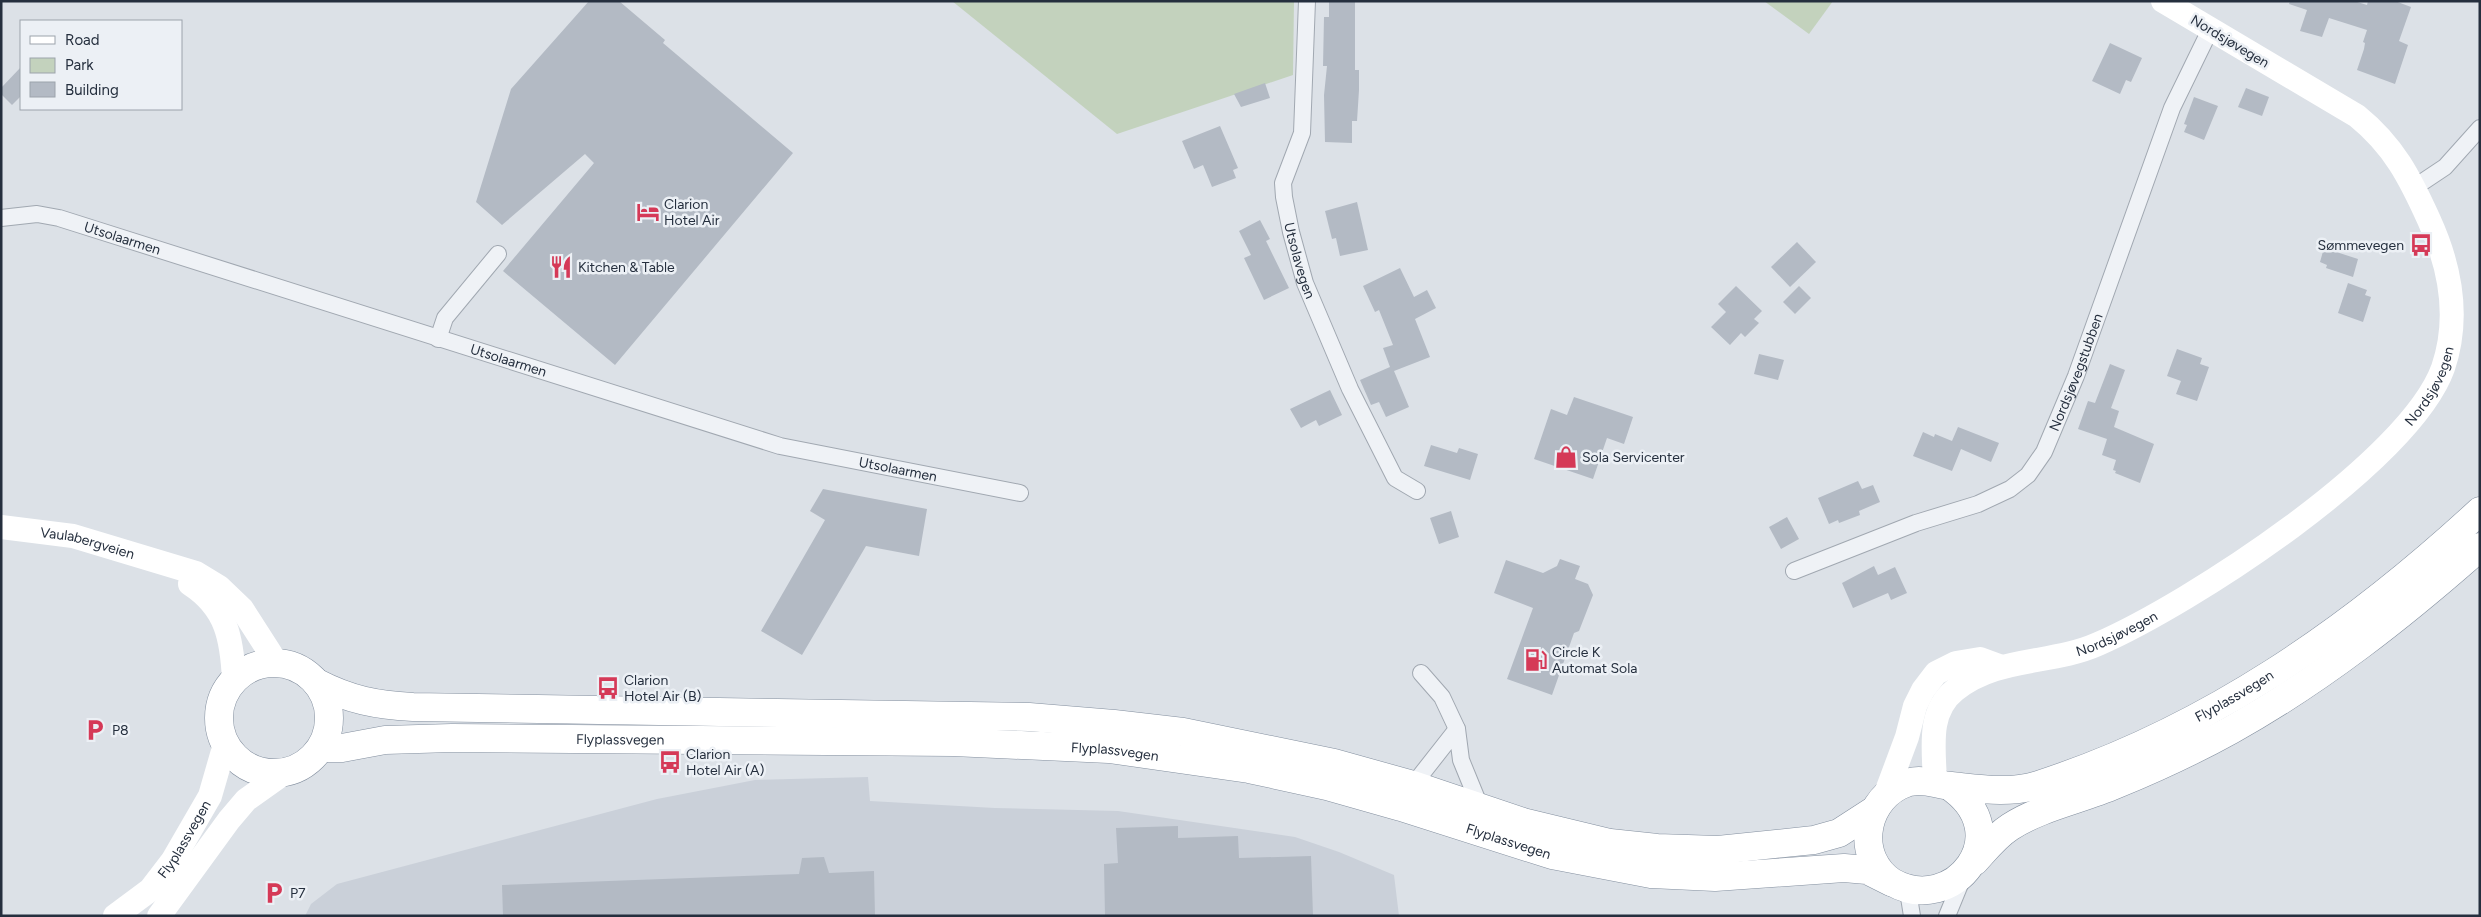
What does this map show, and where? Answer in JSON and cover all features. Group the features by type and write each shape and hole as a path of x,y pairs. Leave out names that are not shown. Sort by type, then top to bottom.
{"highway":[{"name":"Flyplassvegen","path":"317,682 358,701 384,706 413,708 1029,717 1183,732 1334,763 1413,785 1523,822 1610,843 1657,848 1718,850 1814,840 1839,833 1901,785 1920,780 1991,791 2034,786 2104,762 2218,707 2328,637 2424,561 2480,511"},
{"name":"Flyplassvegen","path":"321,748 342,748 385,740 462,738 953,742 1109,749 1249,769 1327,786 1401,807 1552,855 1651,874 1714,878 1844,868 1866,870 1904,896 1947,888 1969,869 1996,837 2026,819 2114,786 2231,730 2292,693 2343,658 2396,618 2480,547"},
{"path":"276,662 298,668 317,682 328,703 329,726 321,748 305,764 284,773 261,772 240,762 225,744 219,722 222,699 234,680 253,667 276,662"},
{"path":"1942,784 1962,794 1971,805 1979,823 1980,842 1969,869"},
{"path":"1879,803 1868,830 1869,851 1877,868 1904,896"}],"street":[{"name":"Utsolavegen","path":"1307,1 1302,133 1283,183 1291,232 1305,283 1355,398 1395,478 1417,491"},
{"name":"Nordsjøvegen","path":"1942,784 1934,737 1936,713 1954,691 1999,666 2070,654 2098,644 2190,595 2234,567 2372,461 2408,422 2432,391 2443,367 2452,323 2452,296 2441,246 2415,187 2395,154 2376,131 2357,116 2163,1"},
{"name":"Nordsjøvegstubben","path":"1794,571 1916,523 1978,504 2010,489 2028,475 2044,452 2076,376 2172,108 2210,30"},
{"path":"2415,187 2444,167 2480,128"},
{"name":"Utsolaarmen","path":"1,218 37,214 59,218 780,446 1020,493"},
{"path":"438,339 445,318 498,254"},
{"name":"Vaulabergveien","path":"1,527 73,536 196,572 219,587 242,609 276,662"},
{"name":"Vaulabergveien","path":"171,566 214,605 227,628 232,648 234,680"},
{"name":"Nordsjøvegen","path":"1879,803 1907,737 1915,706 1923,690 1936,673 1956,663 1980,659 1999,666"},
{"path":"1421,673 1442,697 1457,729 1461,760 1481,808"},
{"path":"1413,785 1457,729"},
{"name":"Flyplassvegen","path":"115,916 150,890 173,860 210,796 225,744"},
{"name":"Flyplassvegen","path":"159,916 229,820 246,800 284,773"},
{"path":"1947,916 1969,869"}],"shaded area":[{"path":"868,777 870,801 995,808 1118,811 1295,837 1339,852 1394,875 1399,916 305,916 311,904 337,884 657,799 755,780"}],"green space":[{"path":"952,1 1294,1 1293,75 1117,134"},
{"path":"1764,1 1833,1 1809,34"}],"building":[{"name":"Clarion Hotel Air","path":"589,1 619,1 665,40 663,43 793,153 615,365 503,271 594,163 585,154 502,225 476,202 511,89"},
{"path":"1329,1 1355,1 1355,70 1359,70 1359,90 1357,121 1352,121 1352,143 1325,142 1324,95 1327,66 1323,66 1324,17 1329,17"},
{"path":"2290,1 2354,1 2367,5 2368,1 2395,1 2411,7 2399,41 2408,45 2395,84 2357,70 2364,49 2365,43 2363,42 2367,30 2329,18 2322,37 2300,31 2307,10 2289,4"},
{"path":"2110,43 2142,58 2131,82 2126,80 2120,94 2092,81"},
{"path":"20,68 20,97 12,105 1,94 1,88"},
{"path":"1265,83 1270,98 1241,107 1234,94"},
{"path":"2246,88 2269,97 2262,116 2238,107"},
{"path":"2194,97 2218,106 2204,140 2184,132 2187,125 2184,124"},
{"path":"1220,126 1238,168 1233,170 1236,178 1212,187 1203,165 1194,169 1182,141"},
{"path":"1357,202 1368,250 1340,256 1336,238 1332,239 1325,211"},
{"path":"1260,220 1270,239 1266,241 1289,288 1264,300 1244,258 1251,255 1239,231"},
{"path":"1797,242 1816,262 1790,287 1771,267"},
{"path":"2324,248 2358,259 2353,277 2326,268 2327,265 2320,262"},
{"path":"1400,268 1414,297 1427,290 1436,308 1415,319 1430,357 1394,371 1409,407 1386,417 1379,402 1371,405 1360,380 1390,367 1383,348 1393,345 1379,310 1375,312 1363,286"},
{"path":"2348,283 2367,290 2365,295 2371,297 2363,322 2338,313"},
{"path":"1736,286 1762,311 1754,319 1759,323 1745,337 1741,333 1730,345 1711,327 1726,312 1718,304"},
{"path":"1799,286 1811,298 1795,314 1783,302"},
{"path":"2177,349 2202,358 2200,364 2209,367 2197,401 2176,394 2181,381 2167,376"},
{"path":"1759,354 1784,360 1778,380 1754,374"},
{"path":"2110,364 2125,370 2111,408 2119,411 2114,427 2154,444 2140,483 2115,473 2116,471 2113,470 2116,460 2102,455 2107,439 2078,429 2088,401 2095,403"},
{"path":"1330,390 1342,415 1319,426 1316,420 1301,428 1290,409"},
{"path":"1574,397 1633,417 1624,444 1607,438 1593,479 1534,459 1551,409 1567,415"},
{"path":"1958,427 1999,443 1991,462 1961,449 1952,471 1913,456 1923,432 1934,437 1935,434 1952,441"},
{"path":"1431,445 1457,453 1459,448 1478,454 1470,480 1424,466"},
{"path":"1858,481 1862,489 1873,485 1880,502 1859,511 1860,515 1839,523 1838,520 1829,524 1818,498"},
{"path":"823,489 927,509 919,556 866,546 802,655 761,631 825,520 810,511"},
{"path":"1451,511 1459,537 1439,544 1430,518"},
{"path":"1787,517 1799,539 1781,549 1769,527"},
{"path":"1560,559 1580,566 1575,579 1588,584 1593,595 1579,631 1574,633 1552,695 1507,679 1533,608 1494,593 1506,560 1543,573 1557,566"},
{"path":"1874,566 1878,575 1895,567 1907,593 1891,600 1888,593 1853,608 1842,583"},
{"path":"1178,826 1178,838 1238,836 1239,858 1311,856 1313,916 1105,916 1104,864 1118,863 1116,828"},
{"path":"824,857 829,873 874,871 875,916 503,916 502,885 799,874 802,858"}],"place":[{"name":"Clarion Hotel Air","path":"648,212"},
{"name":"Sømmevegen","path":"2421,245"},
{"name":"Kitchen & Table","path":"561,267"},
{"name":"Sola Servicenter","path":"1566,457"},
{"name":"Circle K Automat Sola","path":"1536,660"},
{"name":"Clarion Hotel Air (B)","path":"608,688"},
{"name":"P8","path":"95,730"},
{"name":"Clarion Hotel Air (A)","path":"670,762"},
{"name":"P7","path":"274,893"}]}
